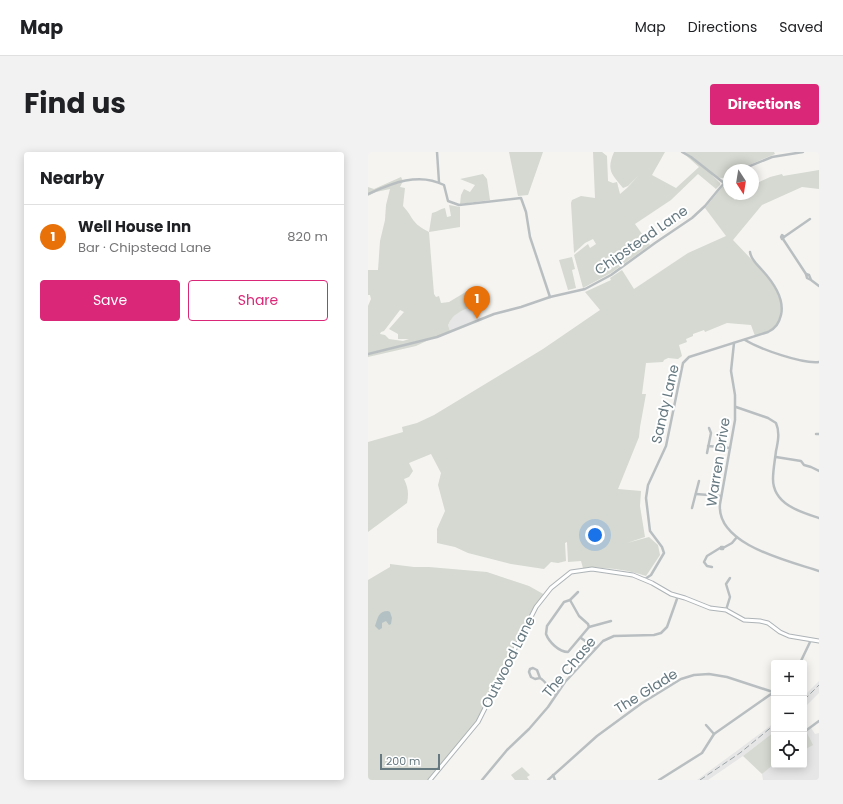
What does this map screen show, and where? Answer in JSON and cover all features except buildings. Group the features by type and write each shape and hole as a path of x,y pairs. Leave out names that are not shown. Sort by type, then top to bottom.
{"main road":[{"name":"Outwood Lane","path":"430,780 478,722 538,602 551,588 569,573 582,570 600,570 645,579 667,593 696,601 710,608 726,610 744,620 768,623 785,635 819,641"}],"street":[{"path":"437,152 439,182"},
{"path":"682,152 691,157 723,182"},
{"path":"754,164 784,153 803,152"},
{"path":"368,194 400,180 423,179 439,182 445,187 448,202 459,205 521,198 526,212 530,238 550,297"},
{"name":"Chipstead Lane","path":"368,354 437,337 487,316 521,307 550,297 585,289 611,275 698,213 723,184"},
{"path":"810,219 784,238 807,278 819,286"},
{"name":"Sandy Lane","path":"645,579 651,575 664,553 662,547 650,532 646,505 646,492 666,446 684,361 689,357 768,332 776,327 779,322 782,306 780,296 772,281 753,260 750,252"},
{"path":"745,340 763,349 807,361 819,362"},
{"name":"Warren Drive","path":"734,343 731,371 735,389 736,407 721,496 719,511 720,517 728,528 746,543 761,551 819,571"},
{"path":"736,407 768,418 776,424 779,436 773,483 780,498 796,511 819,518"},
{"path":"706,453 711,434 708,428"},
{"path":"708,446 730,448"},
{"path":"776,457 801,461 804,465 819,471"},
{"path":"692,508 700,481"},
{"path":"696,494 721,496"},
{"path":"712,567 704,562 707,556 732,543 737,537"},
{"path":"651,575 652,583"},
{"path":"726,610 730,597 726,584 730,578"},
{"path":"578,592 570,600 565,601 562,604 547,626 546,634 551,642 566,652 569,651 589,627 611,621"},
{"name":"The Chase","path":"482,780 507,750 529,729 565,682 595,648 603,641 611,637 654,635 662,633 667,627 678,596"},
{"path":"570,600 579,616 588,624 589,627"},
{"path":"581,638 595,648"},
{"path":"801,660 811,640"},
{"path":"540,678 537,670 533,668 530,670 529,672 531,677 534,679 540,678 547,682 556,694"},
{"name":"The Glade","path":"548,780 597,736 642,703 681,679 694,675 709,674 771,691"},
{"path":"659,780 702,753 714,734 771,694"},
{"path":"807,730 819,721"},
{"path":"706,725 714,734"},
{"path":"554,775 555,780"}],"shaded area":[{"path":"509,152 543,152 528,195 518,196"},
{"path":"593,152 602,152 607,156 608,181 613,183 617,182 620,194 627,188 639,175 628,186 623,188 611,172 610,168 614,152 665,152 652,175 676,188 699,167 682,152 774,152 775,154 751,164 723,164 723,178 712,175 720,183 716,189 698,174 671,200 635,224 650,245 611,273 583,288 574,255 588,244 590,248 596,244 593,239 585,243 574,253 571,203 572,200 581,196 595,198"},
{"path":"819,170 819,189 802,187 762,205 733,240 772,281 782,303 779,322 773,329 755,336 751,325 727,323 705,332 704,330 693,334 693,336 686,339 687,342 679,345 682,356 678,359 668,358 663,362 646,363 642,394 646,394 639,437 618,489 641,491 640,506 645,537 627,543 649,537 658,545 660,555 646,576 614,569 583,568 581,561 568,562 567,542 565,543 566,561 558,563 551,562 544,569 511,564 437,543 437,529 445,511 438,485 441,473 431,454 409,463 413,471 409,477 404,479 408,491 407,503 368,532 368,442 403,432 402,427 417,423 434,415 543,349 600,310 585,292 611,280 610,278 622,270 634,289 688,253 726,236 705,208 723,186 723,200 759,200 759,182 770,177 782,174 783,176"},
{"path":"483,174 487,179 490,200 460,204 461,195 464,189 470,192 475,185 460,179"},
{"path":"401,177 403,181 400,187 405,188 403,206 419,226 429,232 434,294 436,297 439,296 441,303 449,302 469,290 478,313 471,307 467,308 457,313 452,318 448,325 450,331 416,346 368,357 368,306 371,299 370,295 368,295 368,270 378,270 380,241 390,189 376,192 368,196 368,187 374,189","holes":["400,310 404,312 389,329 398,334 398,339 409,339 403,341 389,339 385,335 380,334"]},
{"path":"449,205 460,207 460,227 429,232 432,213 445,208 447,217 451,216"},
{"path":"572,257 575,269 572,270 576,288 568,290 559,260"},
{"path":"471,307 480,319 450,331 448,325 451,319 458,312"},
{"path":"390,564 487,572 529,586 545,595 538,603 478,722 455,747 429,780 368,780 368,580 390,567"},
{"path":"382,612 390,612 392,618 391,624 389,625 386,621 382,623 382,628 379,630 375,626 378,618"},
{"path":"819,681 819,693 807,705 807,693"},
{"path":"771,725 771,734 743,756 708,780 697,780"},
{"path":"811,728 815,734 819,733 819,780 763,780 762,774 771,764 771,768 807,768 807,730"},
{"path":"807,733 813,745 807,748"},
{"path":"771,734 771,766 762,774 743,756"},
{"path":"522,767 530,775 527,777 529,780 515,780 511,775"}],"railway":[{"path":"807,697 819,685"},
{"path":"700,780 740,753 771,727"}],"place":[{"name":"Well House Inn","path":"477,319"}]}
